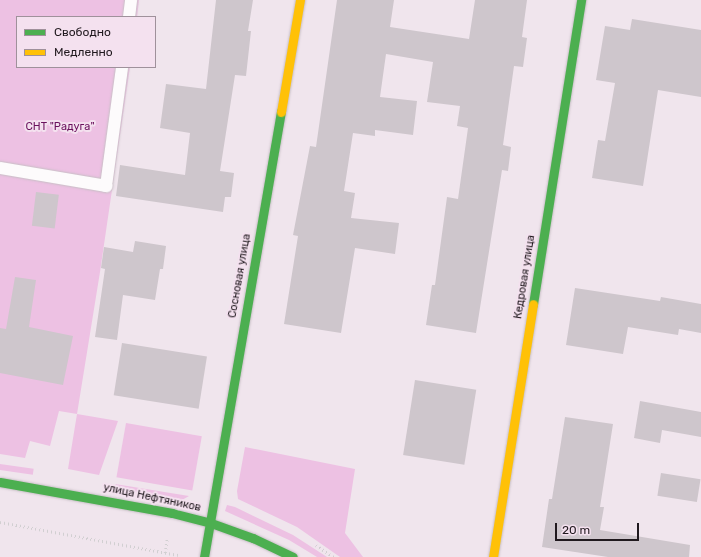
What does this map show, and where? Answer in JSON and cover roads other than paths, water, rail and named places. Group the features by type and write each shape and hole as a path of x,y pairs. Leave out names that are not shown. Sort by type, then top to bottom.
{"street":[{"name":"Сосновая улица","path":"204,557 300,0"},
{"name":"Кедровая улица","path":"493,557 581,0"},
{"name":"улица Нефтяников","path":"0,482 172,513 211,523 254,538 293,557"}],"lane":[{"path":"129,16 131,0"},
{"path":"0,168 106,186 122,68"}],"park label":[{"name":"СНТ \"Радуга\"","path":"60,127"}]}
